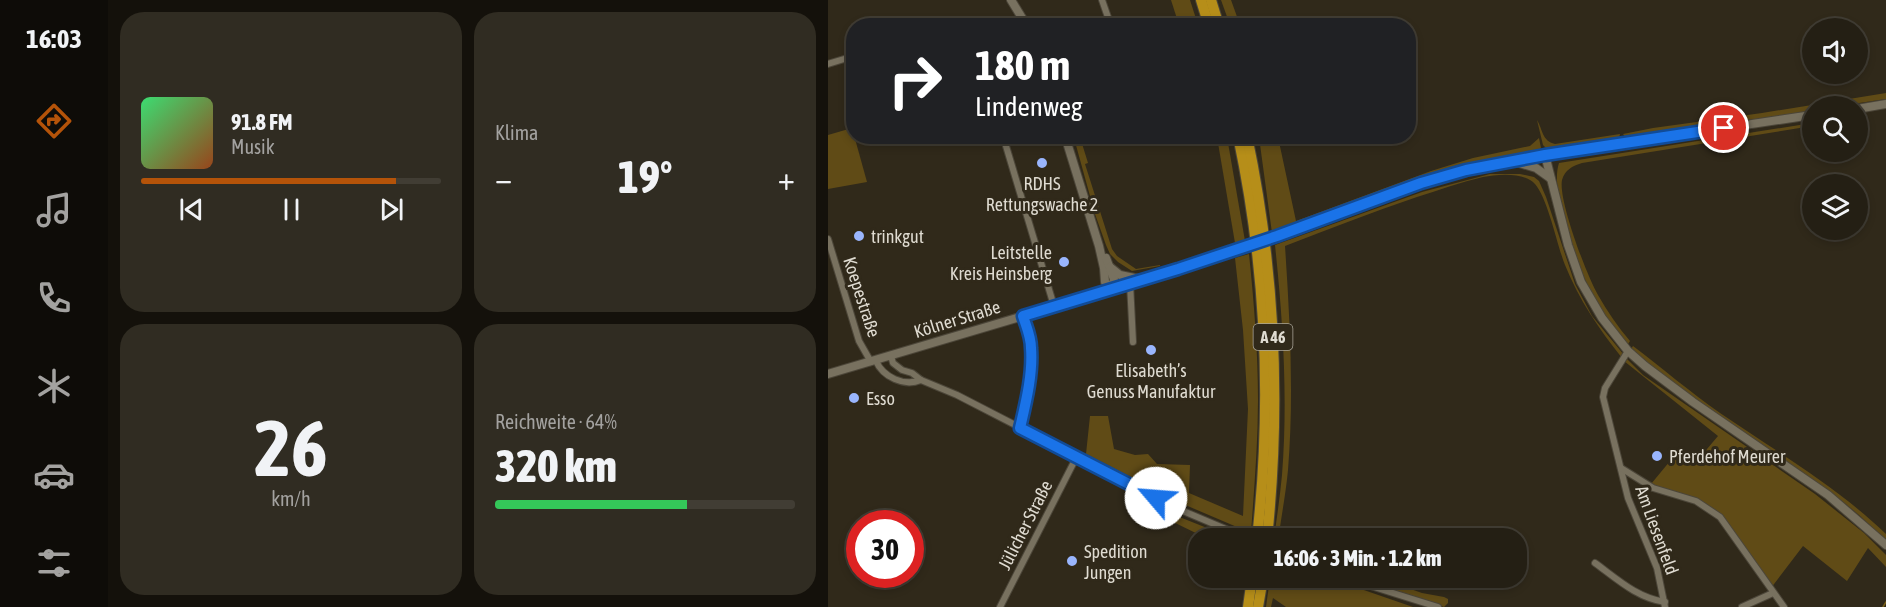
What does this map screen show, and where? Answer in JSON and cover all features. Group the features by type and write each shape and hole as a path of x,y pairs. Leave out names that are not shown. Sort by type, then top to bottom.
{"highway":[{"path":"1201,0 1207,18"},
{"path":"1211,0 1217,18"},
{"name":"A 46","path":"1239,144 1254,230 1263,320 1265,367 1262,486 1258,528"},
{"name":"A 46","path":"1249,144 1263,217 1272,312 1275,414 1268,528"},
{"path":"1248,607 1251,588"},
{"path":"1258,607 1261,588"}],"main road":[{"path":"1011,0 1022,18"},
{"path":"1868,107 1886,104"},
{"name":"Kölner Straße","path":"828,374 1143,280 1277,236 1421,183 1466,170 1545,155 1802,116"},
{"path":"1067,144 1099,246 1105,282 1112,289"},
{"path":"1545,155 1568,244 1581,282 1602,318 1628,351 1693,402 1828,495 1886,545"},
{"path":"1512,161 1536,168 1550,178"},
{"path":"1099,246 1114,279 1112,289"},
{"path":"1110,267 1120,275 1143,280"}],"street":[{"path":"1102,0 1108,18"},
{"path":"828,64 846,58"},
{"path":"1005,144 1054,306"},
{"name":"Koepestraße","path":"828,239 859,341 874,361"},
{"path":"1130,283 1133,342"},
{"path":"1020,428 1027,400 1032,348 1023,316"},
{"name":"Am Liesenfeld","path":"1628,351 1605,388 1603,397 1628,498 1657,568 1665,604"},
{"path":"891,356 896,366 921,380 957,395 1176,508 1223,528"},
{"path":"874,361 886,376 914,383 921,380"},
{"name":"Jülicher Straße","path":"1000,607 1076,458"},
{"name":"Am Liesenfeld","path":"1621,468 1653,488 1696,501 1720,517 1784,607"},
{"name":"Am Liesenfeld","path":"1595,563 1641,596 1665,604"},
{"path":"1377,588 1438,607"},
{"path":"1742,607 1773,593"}],"shaded area":[{"path":"1171,0 1190,0 1196,18 1177,18"},
{"path":"1221,0 1231,0 1237,18 1227,18"},
{"path":"1886,93 1886,99 1868,102 1867,96"},
{"path":"1802,107 1802,112 1630,138 1626,138 1623,134 1653,128"},
{"path":"1537,120 1545,138 1555,144 1620,134 1615,141 1547,149 1543,145"},
{"path":"1802,125 1802,128 1582,163 1567,171 1562,180 1562,190 1574,238 1598,295 1630,341 1628,344 1604,314 1579,266 1559,194 1557,175 1559,163"},
{"path":"846,130 846,144 856,144 867,182 828,189 828,135"},
{"path":"1539,138 1541,148 1538,151 1457,168 1272,233 1260,144 1280,144 1296,221 1431,171 1473,158 1530,146"},
{"path":"1076,144 1082,144 1088,163 1085,164 1112,249 1117,256 1136,269 1160,266 1132,271 1118,262 1110,254 1095,214"},
{"path":"1218,144 1228,144 1245,241 1235,243"},
{"path":"1490,174 1520,174 1534,177 1539,181 1575,284 1591,315 1583,302 1565,265 1540,191 1535,184 1524,177 1496,175 1466,181 1285,246 1290,330 1291,414 1288,470 1280,528 1275,528 1282,475 1285,388 1275,245 1422,192"},
{"path":"1249,254 1255,327 1258,400 1251,528 1239,528 1183,504 1086,454 1090,416 1108,416 1114,449 1135,455 1148,454 1157,464 1190,465 1189,493 1243,516 1248,409 1235,258"},
{"path":"1593,317 1624,355 1622,358 1598,325"},
{"path":"1633,346 1709,405 1847,500 1886,534 1886,541 1836,496 1724,420 1644,361 1631,349"},
{"path":"1626,358 1643,375 1815,494 1864,533 1886,555 1886,567 1868,548 1847,581 1803,546 1771,588 1710,507 1651,484 1680,449 1696,462 1718,436 1624,361"},
{"path":"1172,514 1207,528 1188,529 1165,518"},
{"path":"1269,588 1358,588 1413,607 1286,607 1273,598 1271,607 1266,607"},
{"path":"1388,588 1408,588 1444,597 1448,599 1448,603 1444,607"}],"waterway":[{"path":"1883,607 1886,602"}],"place":[{"name":"RDHS Rettungswache 2","path":"1042,163"},
{"name":"trinkgut","path":"859,236"},
{"name":"Leitstelle Kreis Heinsberg","path":"1064,262"},
{"name":"Elisabeth’s Genuss Manufaktur","path":"1151,350"},
{"name":"Esso","path":"854,398"},
{"name":"Pferdehof Meurer","path":"1657,456"},
{"name":"Spedition Jungen","path":"1072,561"}],"route":[{"path":"1156,498 1020,428 1027,400 1032,348 1023,316 1178,269 1277,236 1421,183 1466,170 1545,155 1724,128"}]}
